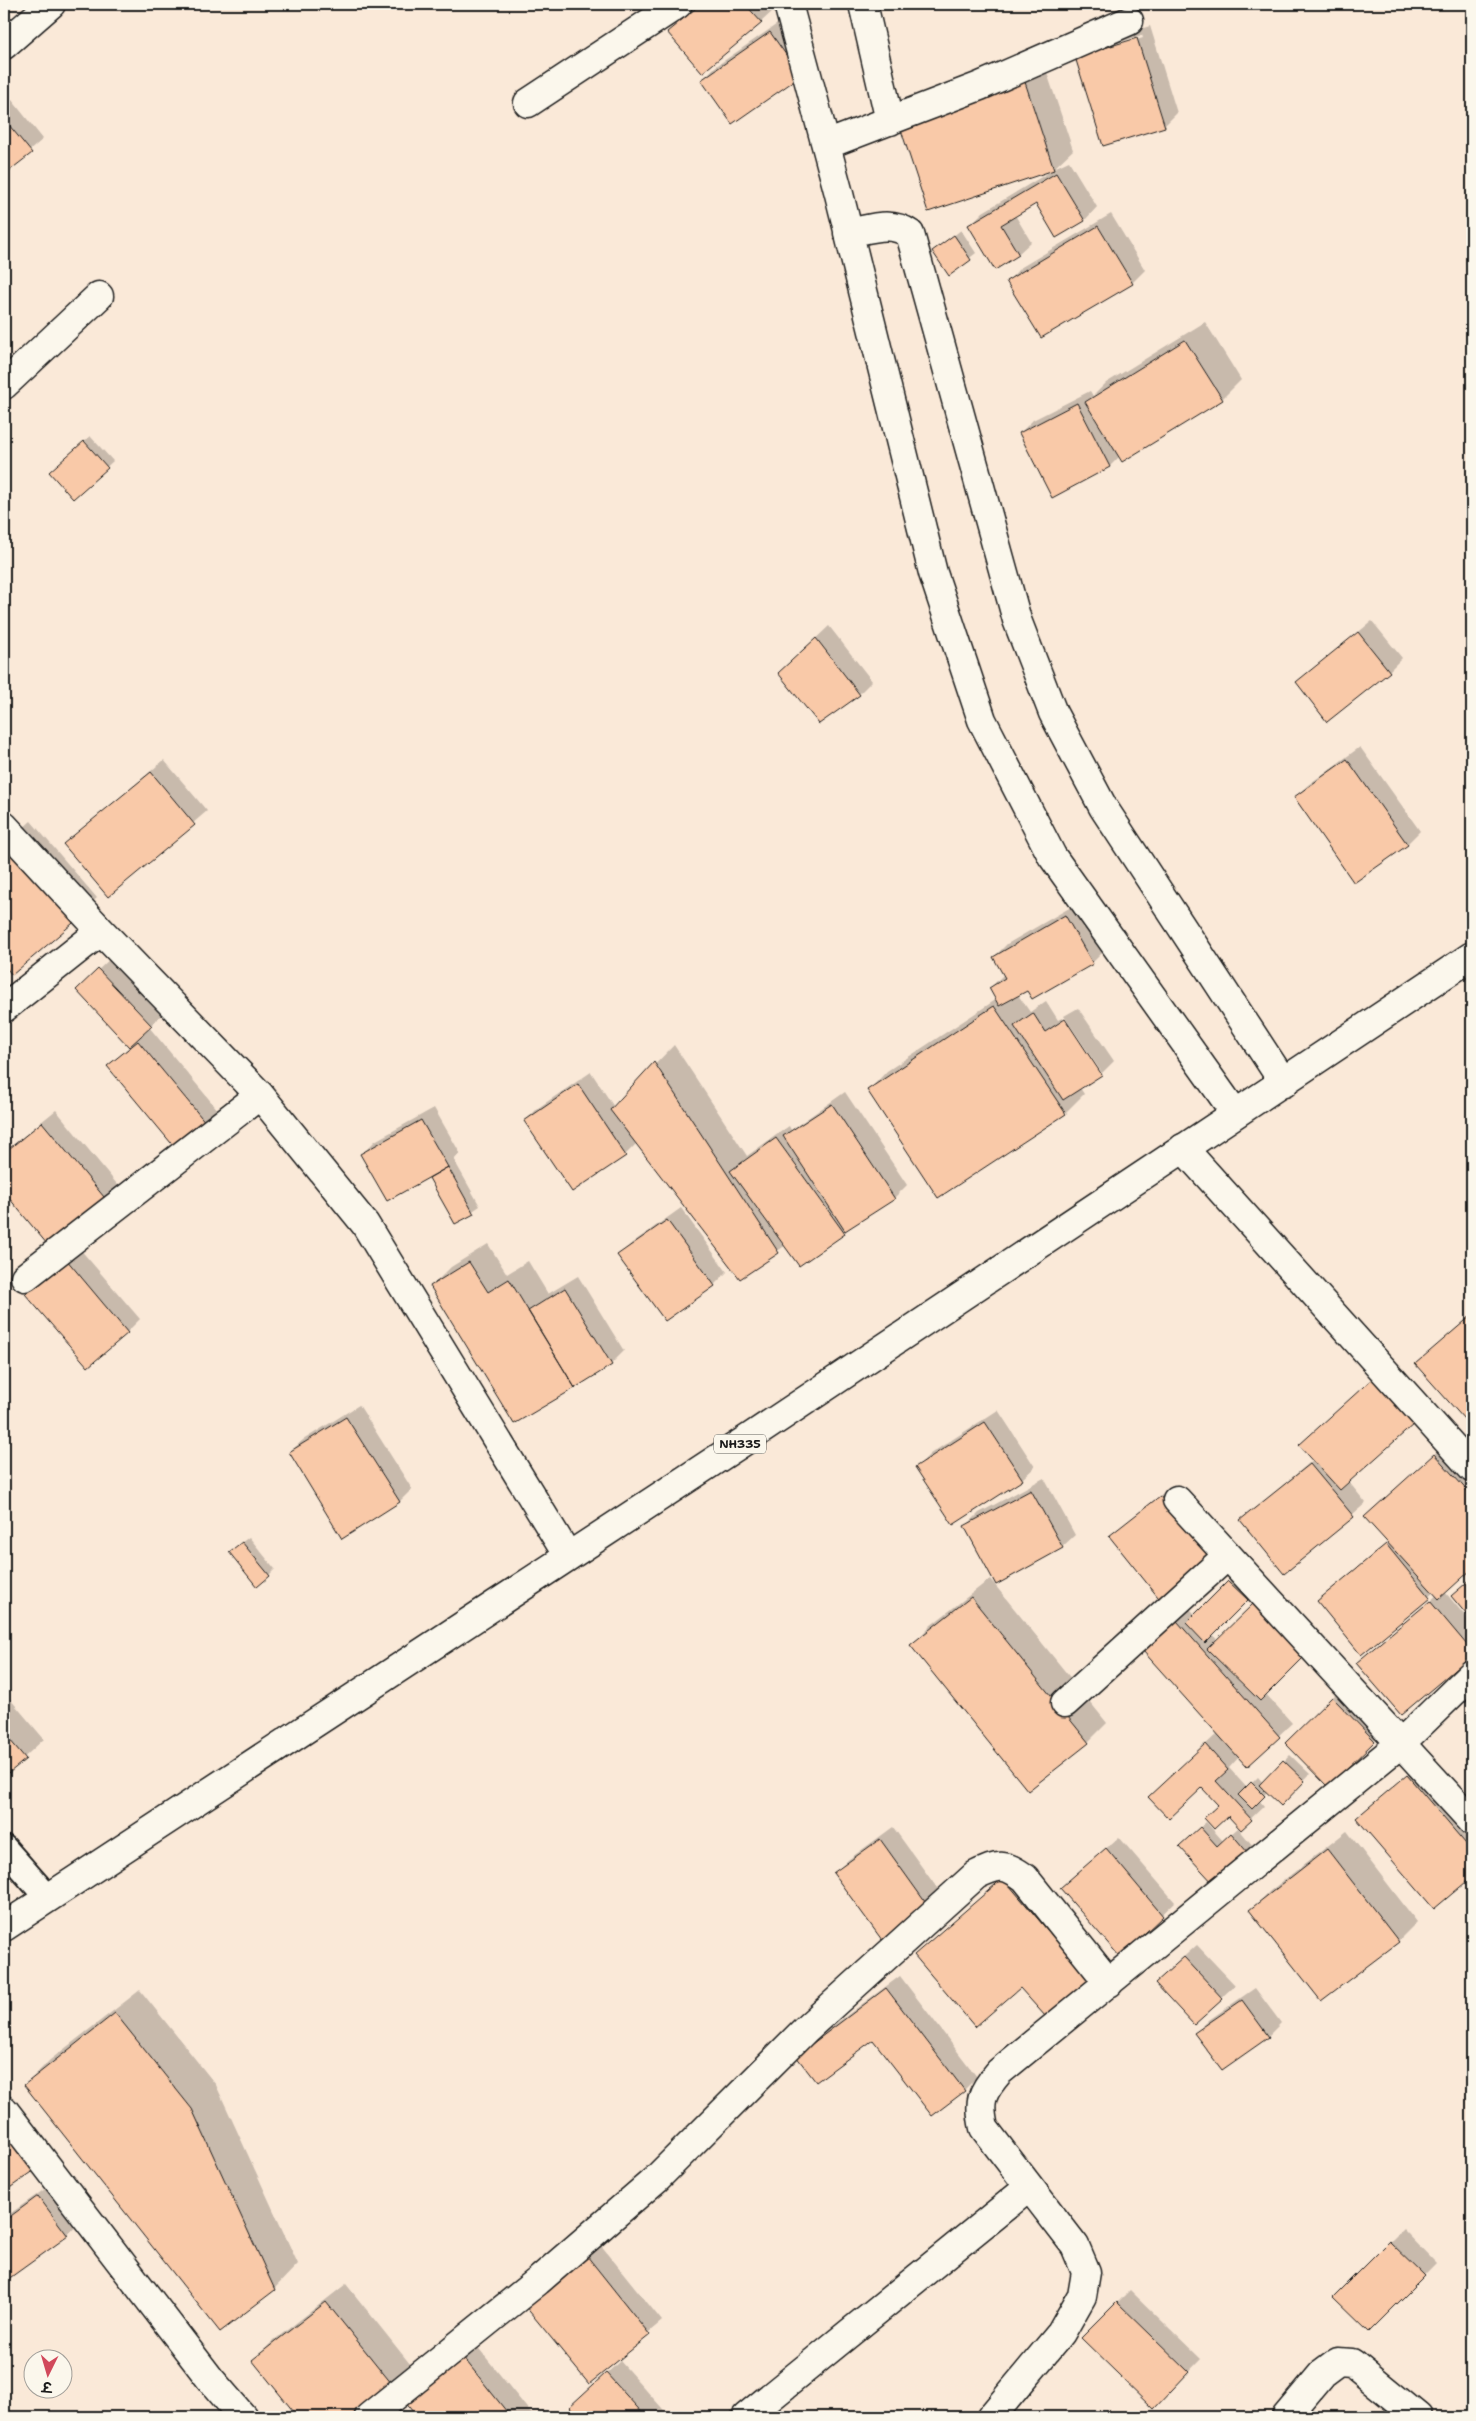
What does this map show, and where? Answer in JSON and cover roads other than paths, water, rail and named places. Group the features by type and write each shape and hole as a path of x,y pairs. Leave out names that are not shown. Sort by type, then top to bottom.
{"main road":[{"path":"4,45 50,4"},
{"path":"528,103 678,4"},
{"path":"788,4 826,145 933,573 982,720 1052,856 1235,1113"},
{"path":"863,4 890,121"},
{"path":"826,145 980,86 1129,21"},
{"path":"848,233 890,225 901,227 910,234 1017,620 1053,713 1103,807 1284,1083"},
{"path":"4,385 99,296"},
{"path":"4,826 101,931 260,1095 365,1224 568,1556"},
{"path":"4,1008 101,931"},
{"name":"NH335","path":"4,1926 752,1436 1472,956"},
{"path":"25,1277 260,1095"},
{"path":"1183,1148 1472,1468"},
{"path":"1177,1500 1472,1820"},
{"path":"1065,1703 1227,1556"},
{"path":"991,2417 1060,2333 1082,2296 1086,2272 1075,2246 1028,2188 984,2128 980,2107 985,2088 999,2072 1400,1744 1472,1674"},
{"path":"369,2417 538,2281 656,2179 806,2029 976,1875 994,1866 1010,1867 1025,1878 1109,1983"},
{"path":"4,2110 210,2380 243,2417"},
{"path":"746,2417 1028,2188"},
{"path":"1286,2417 1322,2374 1338,2362 1352,2363 1418,2417"}],"lane":[{"path":"4,1848 48,1898"}]}
